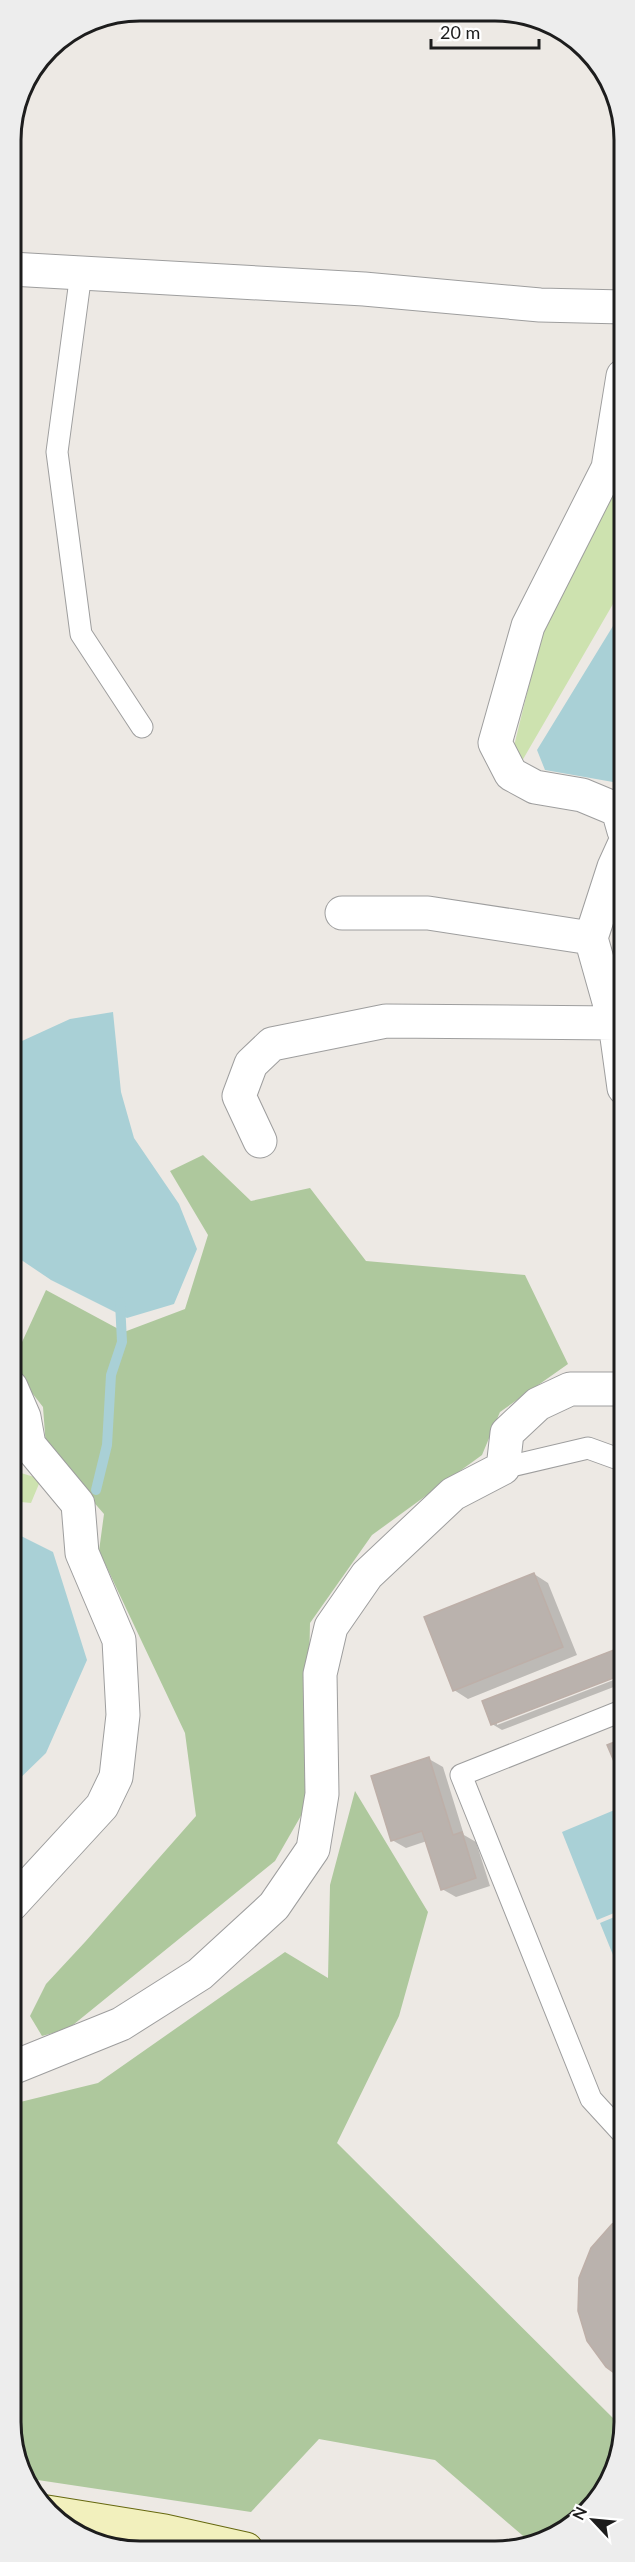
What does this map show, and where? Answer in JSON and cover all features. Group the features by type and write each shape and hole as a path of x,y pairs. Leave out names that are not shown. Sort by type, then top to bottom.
{"main road":[{"path":"66,2515 165,2531 210,2541"}],"street":[{"path":"21,270 364,289 540,305 614,307"},
{"path":"614,431 608,468 528,626 495,743 512,774 535,787 582,795 614,808"},
{"path":"614,867 591,938 614,1019"},
{"path":"342,913 428,913 591,938"},
{"path":"260,1141 239,1096 251,1064 272,1044 386,1021 614,1023"},
{"path":"21,2064 121,2024 200,1974 274,1906 313,1849 322,1794 320,1674 331,1626 367,1575 453,1494 503,1468 507,1433 538,1404 570,1389 614,1389"},
{"path":"21,1410 29,1445 78,1504 82,1553 118,1640 123,1715 116,1777 102,1806 21,1894"}],"lane":[{"path":"81,273 57,452 81,634 142,727"},
{"path":"503,1468 588,1448 614,1457"},
{"path":"614,1714 461,1776 591,2099 614,2124"}],"green space":[{"path":"614,462 614,602 522,761 514,746 543,628"},
{"path":"203,1155 251,1201 310,1188 366,1261 525,1275 568,1364 500,1412 482,1455 372,1535 310,1623 306,1807 275,1861 68,2029 42,2036 30,2016 46,1984 196,1816 185,1733 99,1551 104,1514 46,1447 43,1407 21,1379 21,1344 46,1290 124,1332 185,1309 208,1235 170,1171"},
{"path":"21,1473 41,1479 31,1503 21,1502"},
{"path":"355,1791 428,1912 399,2016 337,2143 614,2419 610,2453 602,2475 594,2488 593,2490 563,2490 563,2520 534,2535 525,2537 435,2460 319,2439 251,2512 36,2480 27,2461 21,2422 21,2102 98,2083 285,1952 328,1978 330,1885"}],"water":[{"path":"614,624 614,783 545,770 537,750"},
{"path":"113,1012 121,1092 134,1138 179,1204 197,1249 174,1304 127,1318 51,1280 21,1260 21,1041 70,1019"},
{"path":"21,1536 53,1552 87,1660 46,1753 21,1777"},
{"path":"614,1810 614,1913 597,1920 562,1832"},
{"path":"614,1917 614,1957 600,1923"}],"building":[{"path":"534,1573 563,1647 453,1691 424,1617"},
{"path":"614,1650 614,1678 491,1725 482,1701"},
{"path":"614,1742 614,1761 607,1745"},
{"path":"429,1757 453,1835 462,1832 476,1878 441,1890 422,1831 391,1841 371,1776"},
{"path":"614,2223 614,2373 606,2367 587,2341 578,2311 579,2278 591,2248"}],"waterway":[{"path":"96,1490 107,1445 111,1375 122,1342 120,1302"}]}
